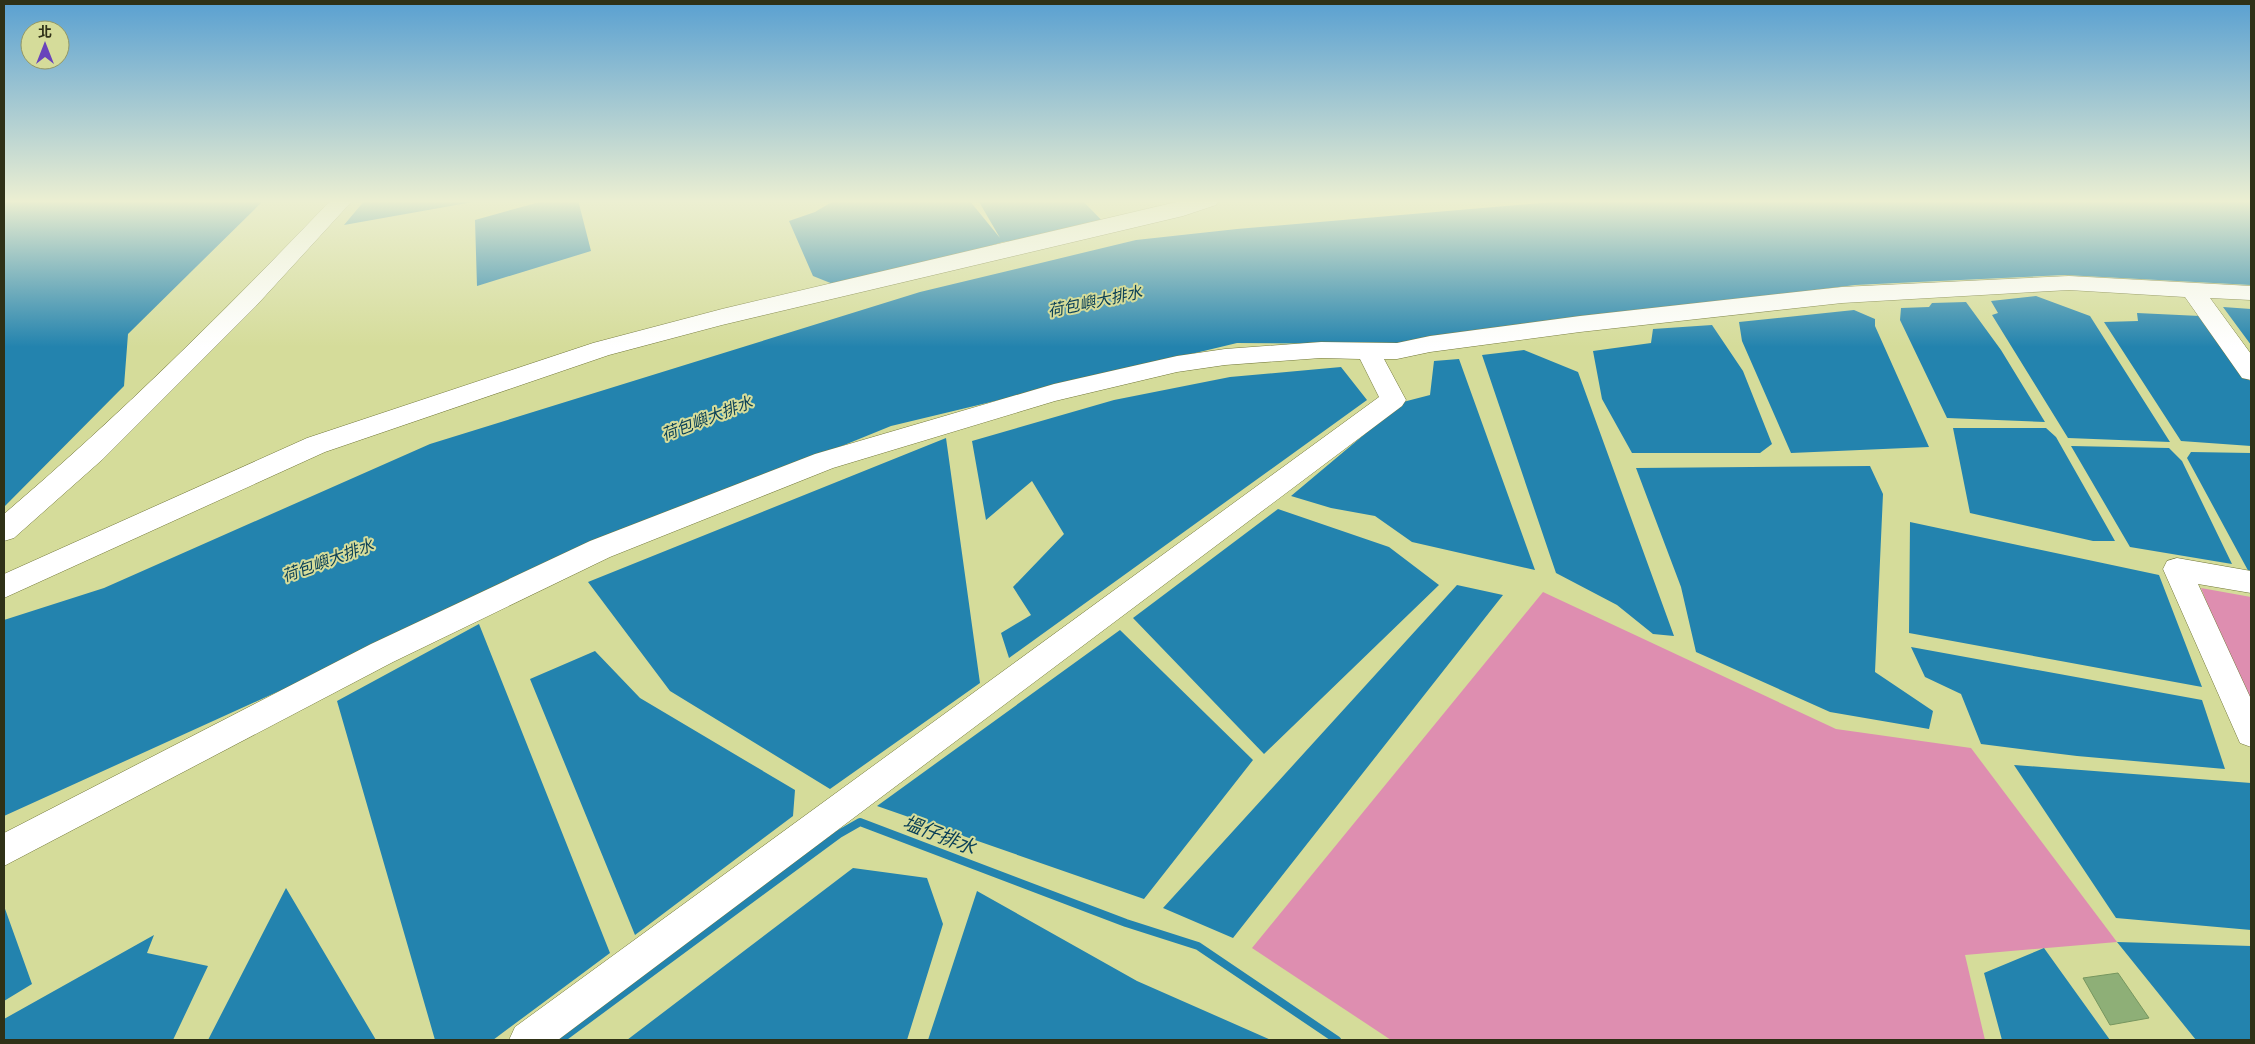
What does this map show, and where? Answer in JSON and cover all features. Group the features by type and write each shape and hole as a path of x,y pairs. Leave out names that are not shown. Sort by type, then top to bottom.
{"street":[{"path":"4,530 108,438 248,301 297,249"},
{"path":"4,587 316,445 602,349 722,317 1014,249"},
{"path":"4,850 373,657 591,553 824,461 1054,393 1177,364 1261,353 1321,350 1397,351 1430,344 1580,324 1842,295 2069,283 2251,293"},
{"path":"2191,289 2251,372"},
{"path":"528,1040 1394,400 1368,351"},
{"path":"2251,582 2178,569 2251,733"}],"shaded area":[{"path":"2201,588 2251,597 2251,714"},
{"path":"1543,592 1836,729 1971,748 2117,942 1965,955 1985,1040 1391,1040 1252,948"}],"water":[{"path":"4,249 215,249 128,334 124,386 4,507"},
{"path":"476,249 590,249 591,251 477,286"},
{"path":"801,249 981,249 848,290 813,276"},
{"name":"荷包嶼大排水","path":"1100,249 2251,249 2251,285 2065,275 1855,285 1392,344 1237,343 891,426 491,589 332,667 4,816 4,620 104,588 430,444 920,292"},
{"path":"2036,296 2090,316 2170,442 2068,438 1992,315 1998,313 1991,301"},
{"path":"1966,302 2001,350 2045,422 1947,418 1900,320 1901,308 1929,307 1932,303"},
{"path":"2223,307 2251,309 2251,345"},
{"path":"1854,310 1875,319 1875,326 1929,447 1791,453 1742,341 1739,322"},
{"path":"2137,313 2200,316 2251,382 2251,446 2181,441 2104,322 2138,321"},
{"path":"1712,325 1743,371 1772,444 1760,453 1632,453 1602,399 1593,351 1651,343 1653,329"},
{"path":"1524,350 1578,372 1674,636 1653,634 1617,605 1556,573 1482,355"},
{"path":"1459,359 1535,570 1412,542 1375,516 1331,508 1291,496 1403,402 1430,395 1434,361"},
{"path":"1341,367 1367,400 1009,658 1001,633 1031,615 1013,587 1064,534 1032,481 986,520 972,441 1114,400 1230,377"},
{"path":"1953,428 2046,428 2056,437 2115,541 2093,541 1970,513"},
{"path":"946,438 980,683 830,789 670,691 588,582"},
{"path":"2071,446 2169,448 2182,461 2232,564 2130,547"},
{"path":"2191,452 2251,453 2251,576 2187,458"},
{"path":"1870,466 1883,494 1875,672 1933,711 1929,729 1830,712 1696,652 1681,587 1636,468"},
{"path":"1278,509 1389,547 1439,585 1264,754 1133,618"},
{"path":"1910,522 2159,575 2202,687 1909,633"},
{"path":"1457,585 1503,595 1233,938 1163,908"},
{"path":"479,624 610,953 493,1040 435,1040 337,701"},
{"path":"1120,630 1253,760 1144,899 877,806"},
{"path":"1911,647 2202,700 2225,769 2077,756 1981,744 1961,694 1925,677"},
{"path":"595,651 640,698 795,790 793,816 635,935 530,679"},
{"path":"2014,765 2251,783 2251,930 2116,918"},
{"path":"853,868 927,878 943,924 907,1040 627,1040"},
{"path":"286,888 376,1040 208,1040"},
{"path":"977,891 1137,981 1271,1040 928,1040"},
{"path":"4,906 32,984 4,1001"},
{"path":"154,935 147,953 208,966 173,1040 4,1040 4,1019"},
{"path":"2117,942 2251,946 2251,1040 2196,1040"},
{"path":"2044,948 2110,1040 2002,1040 1984,973"}],"building":[{"path":"2118,973 2149,1018 2110,1025 2083,978"}],"waterway":[{"name":"塭仔排水","path":"560,1040 839,834 860,822 1126,923 1198,946 1337,1040"}]}
